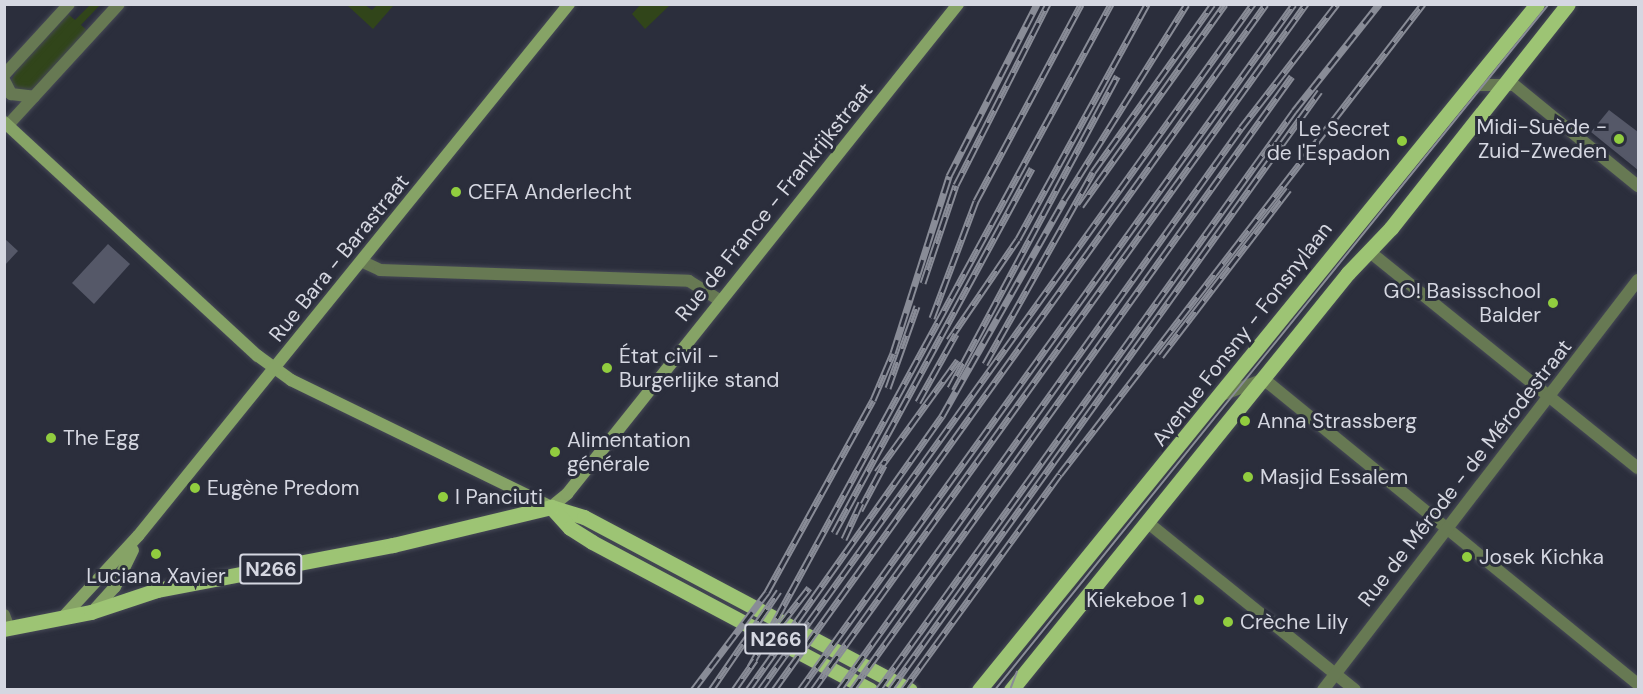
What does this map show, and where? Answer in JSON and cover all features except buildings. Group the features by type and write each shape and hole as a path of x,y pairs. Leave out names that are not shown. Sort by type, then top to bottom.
{"main road":[{"name":"Avenue Fonsny - Fonsnylaan","path":"979,690 1224,394 1414,152 1537,4"},
{"name":"Avenue Fonsny - Fonsnylaan","path":"1011,690 1262,380 1370,252 1568,4"},
{"name":"N266","path":"551,507 570,528 592,542 870,690"},
{"name":"N266","path":"6,624 91,612 157,590 393,545 551,507 584,516 910,690"}],"street":[{"path":"4,75 69,4"},
{"path":"119,4 34,97 6,123 274,368 551,507"},
{"name":"Rue Bara - Barastraat","path":"65,615 138,536 569,4"},
{"name":"Rue de France - Frankrijkstraat","path":"551,507 567,494 719,300 958,4"},
{"path":"4,80 11,94 34,97"},
{"path":"1472,85 1505,82 1638,186"},
{"path":"1370,252 1638,468"},
{"path":"361,261 380,270 689,281 719,300"},
{"name":"Rue de Mérode - de Mérodestraat","path":"1323,690 1638,280"},
{"path":"1224,394 1262,380 1448,528 1634,683"},
{"path":"1147,522 1355,690"},
{"name":"Rue Bara - Barastraat","path":"91,612 115,587 138,536"}],"green space":[{"path":"641,4 670,5 645,29 632,14"},
{"path":"90,5 100,5 81,25 89,32 31,94 19,94 10,83 17,69 68,14 75,20"},
{"path":"347,5 365,5 372,10 377,5 394,5 373,29"}],"tram line":[{"path":"995,690 1549,4"},
{"path":"1010,690 1017,672"}],"railway":[{"path":"693,690 767,592 873,400 893,353 949,176 1037,4"},
{"path":"923,283 956,185 1048,4"},
{"path":"932,318 976,201 1081,4"},
{"path":"750,667 1111,4"},
{"path":"949,340 1018,239 1147,4"},
{"path":"748,690 942,416 1064,200 1187,4"},
{"path":"985,364 1093,172 1213,4"},
{"path":"1081,206 1225,4"},
{"path":"760,690 1253,4"},
{"path":"774,690 1266,4"},
{"path":"800,690 1294,4"},
{"path":"813,690 1306,4"},
{"path":"839,690 1241,128 1337,4"},
{"path":"878,690 1294,111 1379,4"},
{"path":"903,690 1060,474 1423,4"},
{"path":"950,388 1117,76"},
{"path":"852,690 1292,76"},
{"path":"890,690 1320,91"},
{"path":"834,533 1032,168"},
{"path":"1161,356 1289,189"},
{"path":"888,388 917,306"},
{"path":"918,402 956,334"},
{"path":"877,472 958,360"},
{"path":"860,510 884,465"},
{"path":"844,539 861,503"},
{"path":"781,624 809,588"},
{"path":"711,690 779,591"},
{"path":"734,690 755,660"}],"place":[{"name":"Midi-Suède - Zuid-Zweden","path":"1619,139"},
{"name":"Le Secret de l'Espadon","path":"1402,141"},
{"name":"CEFA Anderlecht","path":"456,192"},
{"name":"GO! Basisschool Balder","path":"1553,303"},
{"name":"État civil - Burgerlijke stand","path":"607,368"},
{"name":"Anna Strassberg","path":"1245,421"},
{"name":"The Egg","path":"51,438"},
{"name":"Alimentation générale","path":"555,452"},
{"name":"Masjid Essalem","path":"1248,477"},
{"name":"Eugène Predom","path":"195,488"},
{"name":"I Panciuti","path":"443,497"},
{"name":"Luciana Xavier","path":"156,554"},
{"name":"Josek Kichka","path":"1467,557"},
{"name":"Kiekeboe 1","path":"1199,600"},
{"name":"Crèche Lily","path":"1228,622"}]}
